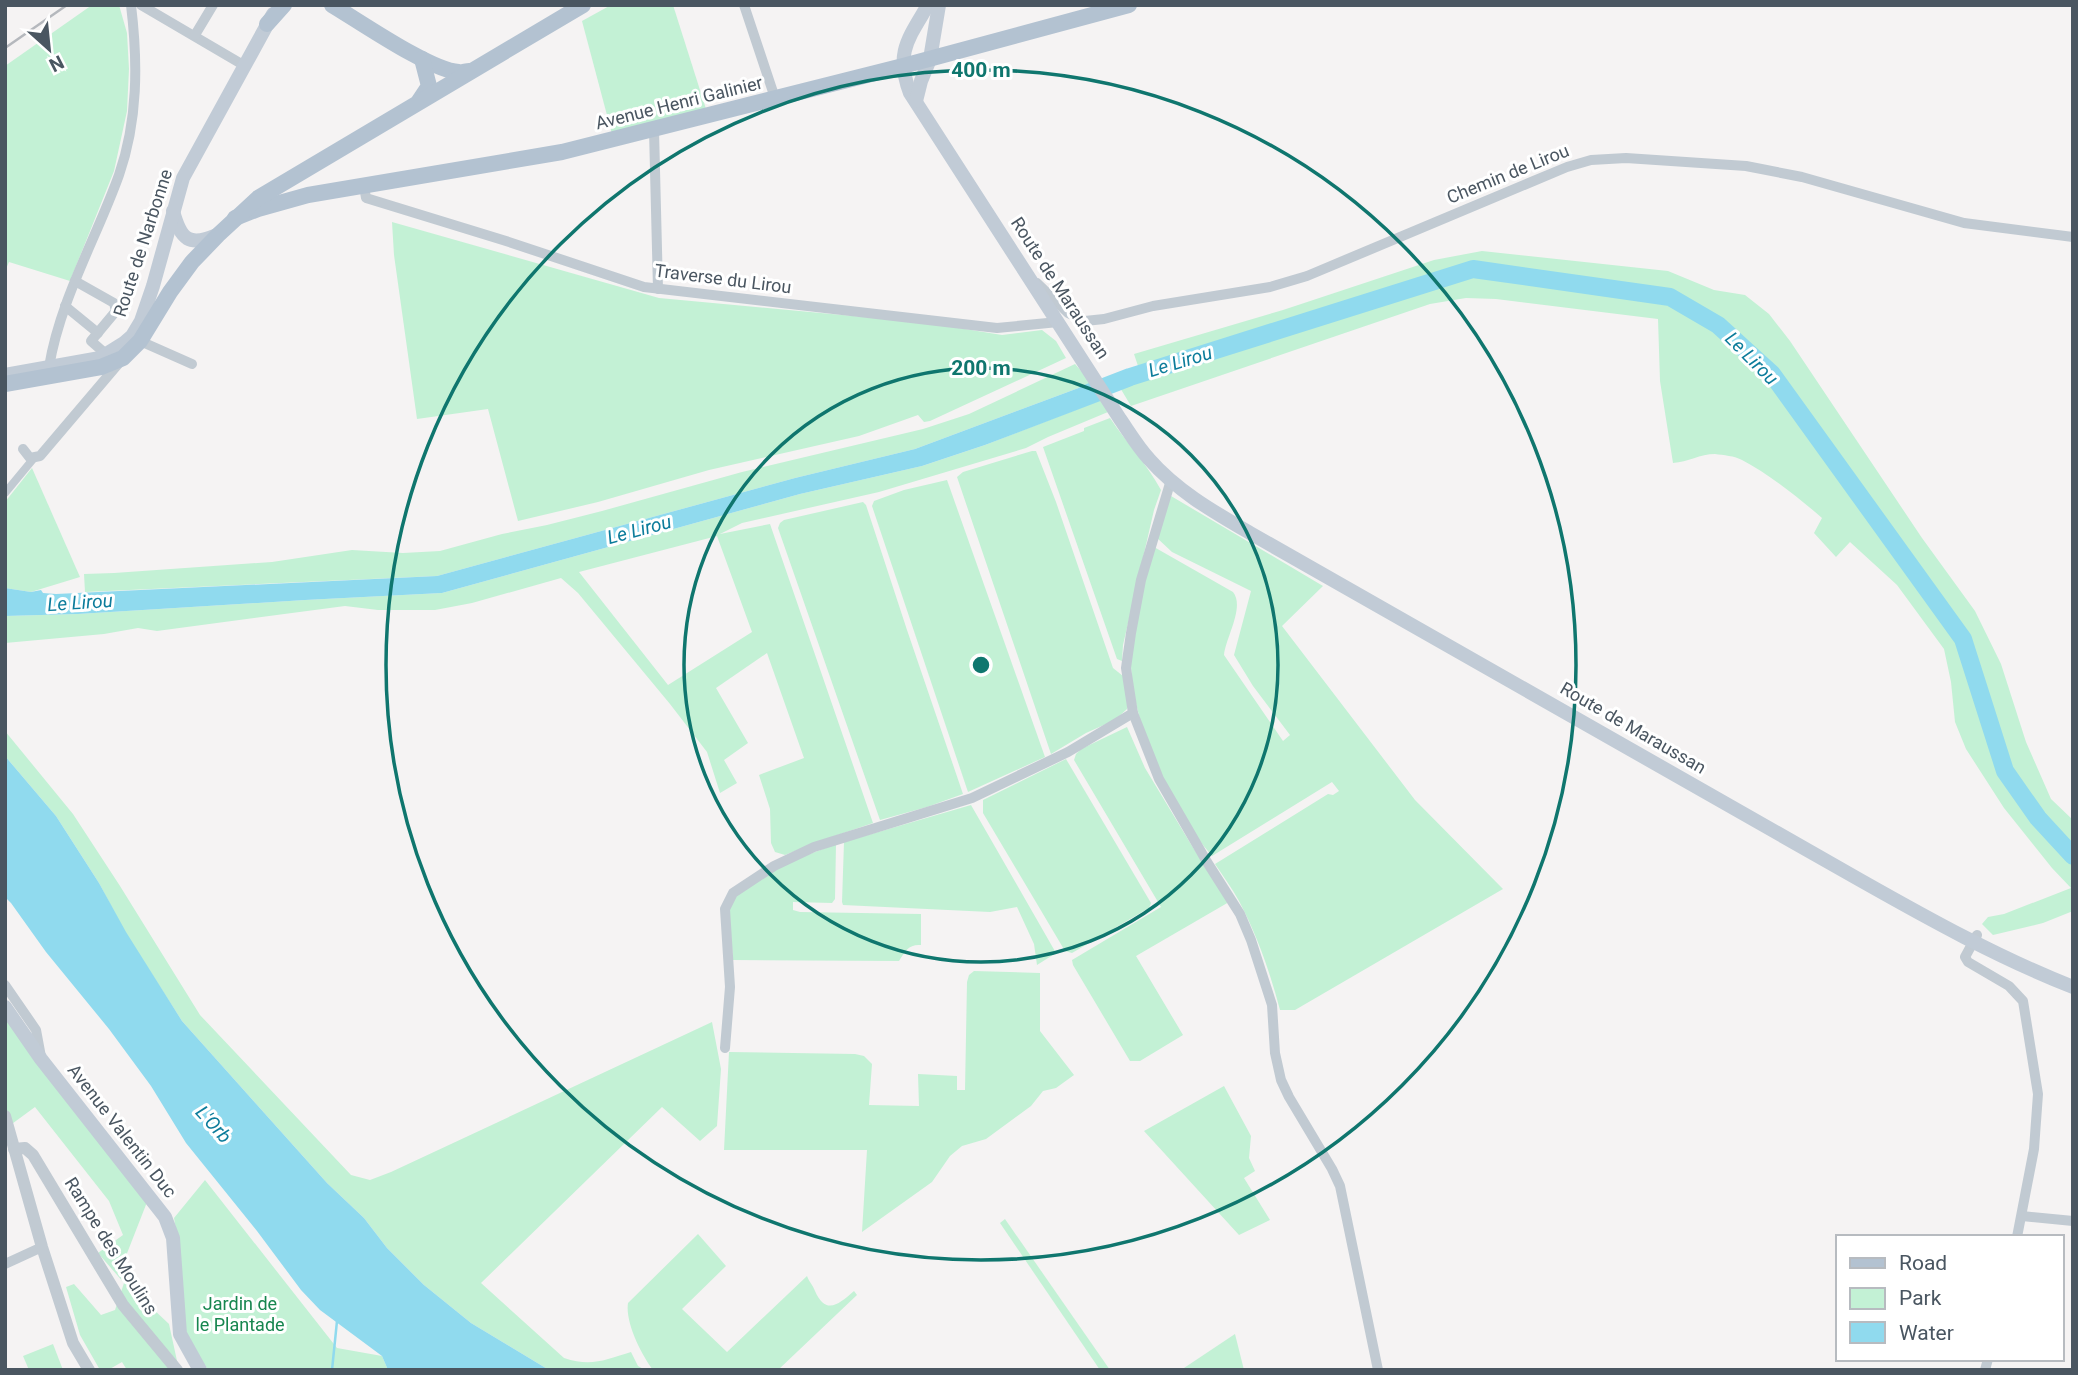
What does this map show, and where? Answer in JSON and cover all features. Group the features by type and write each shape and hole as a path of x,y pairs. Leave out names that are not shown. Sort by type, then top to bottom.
{"main road":[{"name":"Route de Narbonne","path":"115,356 141,321 188,167 278,5"},
{"name":"Route de Narbonne","path":"267,24 284,5"},
{"path":"332,5 422,59 458,72 476,69"},
{"path":"5,375 115,356 140,341 192,262 258,198 583,5"},
{"path":"903,66 909,34 928,5"},
{"path":"916,101 930,59 939,5"},
{"name":"Avenue Henri Galinier","path":"235,218 308,195 365,192 562,152 930,59 1129,5"},
{"path":"419,102 429,86 422,59"},
{"name":"Route de Maraussan","path":"903,66 906,82 916,101 1114,409 1149,459 1176,484 1378,602 1974,938 2073,987"},
{"path":"173,209 180,232 192,241 202,242 218,234"},
{"path":"5,384 112,364 115,356"},
{"name":"Route de Maraussan","path":"1974,938 2073,978"},
{"name":"Avenue Valentin Duc","path":"5,1007 41,1059 165,1217 173,1238 180,1334 200,1370"}],"street":[{"path":"49,367 54,337 65,306 120,173 134,115 137,69 131,5"},
{"path":"141,5 245,65"},
{"path":"195,35 213,5"},
{"path":"744,5 775,98"},
{"path":"654,130 658,289"},
{"name":"Chemin de Lirou","path":"1025,271 1068,313 1085,321 1104,319 1153,306 1270,287 1307,276 1567,167 1591,160 1626,158 1746,166 1780,172 1964,223 2073,237"},
{"name":"Traverse du Lirou","path":"365,192 644,287 997,328 1058,322"},
{"path":"5,493 34,458 40,456 87,398 115,356 91,341 116,311 114,303 75,281"},
{"path":"65,306 97,333"},
{"path":"140,341 192,364"},
{"path":"85,370 94,380 87,398"},
{"path":"23,449 26,455 34,458"},
{"path":"1176,484 1141,580 1131,633 1126,668 1133,713 1160,779 1240,914 1251,940 1272,1005 1275,1053 1281,1080 1340,1186 1378,1370"},
{"path":"725,1048 730,987 725,909 733,893 774,866 814,847 972,798 1068,752 1133,713"},
{"path":"1974,938 1965,957 1968,961 2009,986 2023,1001 2038,1094 2034,1149 2017,1235"},
{"path":"5,985 36,1030 41,1059"},
{"path":"5,1116 42,1247 73,1343 89,1370"},
{"name":"Rampe des Moulins","path":"14,1149 25,1148 33,1155 123,1305 177,1370"},
{"path":"2022,1216 2073,1221"},
{"path":"5,1264 42,1247"}],"green space":[{"path":"92,5 119,5 127,33 127,111 114,171 70,281 9,262 5,271 5,66"},
{"path":"611,5 673,5 706,109 612,134 582,21"},
{"path":"392,222 659,298 928,323 1002,335 1042,330 1056,341 1066,358 930,421 924,422 918,415 859,436 709,470 598,502 518,521 488,409 417,419 394,255"},
{"path":"1482,251 1668,271 1714,290 1745,295 1769,314 1975,611 2001,664 2026,742 2051,799 2073,820 2073,911 2043,923 1993,935 1982,924 1988,917 2004,914 2071,888 2004,808 1966,749 1955,722 1944,649 1897,585 1850,542 1836,557 1814,533 1822,518 1773,479 1742,460 1729,456 1710,454 1673,463 1660,381 1658,319 1496,299 1466,298 1430,304 1131,406 1119,386 1274,335 1271,326 1138,366 1134,354 1283,310 1434,260"},
{"path":"1075,364 1092,383 915,449 795,478 437,576 85,592 84,574 272,562 352,550 403,553 440,551 602,511 742,472 923,429 969,414"},
{"path":"1101,400 1108,412 1026,448 879,492 742,523 720,534 770,524 873,823 785,855 775,852 771,843 770,809 759,775 804,758 767,653 716,688 748,743 724,760 737,783 720,793 707,752 578,593 561,578 472,603 435,610 378,610 345,606 157,631 138,628 104,634 5,643 5,616 442,593 800,494 922,466","holes":["717,536 752,632 668,685 579,572"]},
{"path":"1110,418 1161,490 1123,645 1122,661 1117,659 1043,447"},
{"path":"1036,451 1056,502 1113,668 1123,676 1128,701 1127,709 1115,720 1086,733 1051,754 957,477 963,472"},
{"path":"32,468 80,577 31,592 5,588 5,502"},
{"path":"947,480 1045,757 968,792 872,506 874,501 904,490"},
{"path":"1171,496 1323,586 1282,626 1415,800 1503,889 1295,1010 1280,1010 1252,927 1215,864 1328,794 1333,795 1339,791 1332,782 1212,856 1182,815 1147,742 1139,716 1131,667 1141,601 1154,547 1233,592 1236,598 1236,614 1224,655 1283,741 1290,735 1253,686 1234,655 1251,591 1172,552 1156,537"},
{"path":"863,502 963,794 880,820 778,528 784,520"},
{"path":"1127,727 1145,768 1229,902 1136,956 1183,1035 1140,1061 1130,1061 1072,960 1161,907 1074,760 1081,749"},
{"path":"5,731 73,814 200,1015 351,1175 370,1180 391,1172 712,1022 721,1069 717,1126 700,1141 662,1107 481,1283 564,1358 590,1362 631,1352 638,1366 645,1370 549,1370 471,1323 424,1285 387,1248 364,1218 327,1183 182,1021 56,816 5,756"},
{"path":"1066,759 1151,903 1149,908 1072,953 1065,951 983,813 983,800"},
{"path":"971,805 1056,953 1037,965 1034,944 1017,907 990,912 843,905 844,842"},
{"path":"836,844 835,899 832,903 793,902 793,910 921,914 921,945 908,949 899,961 733,960 729,910 737,887 781,865"},
{"path":"974,971 1040,973 1040,1031 1074,1075 1056,1088 1043,1091 1031,1106 986,1139 962,1146 950,1156 932,1182 862,1232 867,1150 724,1150 729,1052 864,1056 872,1064 869,1105 919,1106 918,1074 957,1076 957,1090 965,1090 967,982"},
{"path":"5,1007 149,1197 124,1261 135,1292 169,1324 179,1370 127,1370 122,1362 108,1370 100,1370 80,1335 66,1287 74,1284 101,1315 115,1310 124,1283 98,1253 123,1235 109,1201 35,1107 5,1129"},
{"path":"1224,1086 1251,1136 1249,1158 1255,1171 1244,1178 1270,1220 1239,1235 1144,1131"},
{"name":"Jardin de le Plantade","path":"205,1180 337,1348 382,1356 388,1370 208,1370 185,1334 179,1247 174,1218"},
{"path":"1005,1219 1110,1370 1100,1370 1000,1223"},
{"path":"698,1234 726,1266 682,1309 727,1352 807,1276 819,1299 828,1305 838,1303 854,1291 857,1295 778,1370 653,1370 635,1338 629,1319 628,1303"},
{"path":"1235,1334 1244,1370 1181,1370"},
{"path":"53,1344 63,1370 29,1370 23,1356"}],"water":[{"path":"1092,383 1103,400 922,466 800,494 442,593 5,616 5,588 31,592 41,590 43,593 56,594 437,576 795,478 915,449"},
{"name":"L'Orb","path":"5,756 56,816 182,1021 327,1183 364,1218 387,1248 424,1285 471,1323 549,1370 388,1370 382,1356 320,1310 301,1290 186,1143 151,1086 109,1029 5,897"}],"waterway":[{"name":"Le Lirou","path":"1086,394 1130,377 1473,269 1670,297 1718,325 1772,374 1963,639 2005,771 2038,818 2073,856"},
{"path":"332,1370 337,1321"}],"railway":[{"path":"5,48 67,5"}]}
